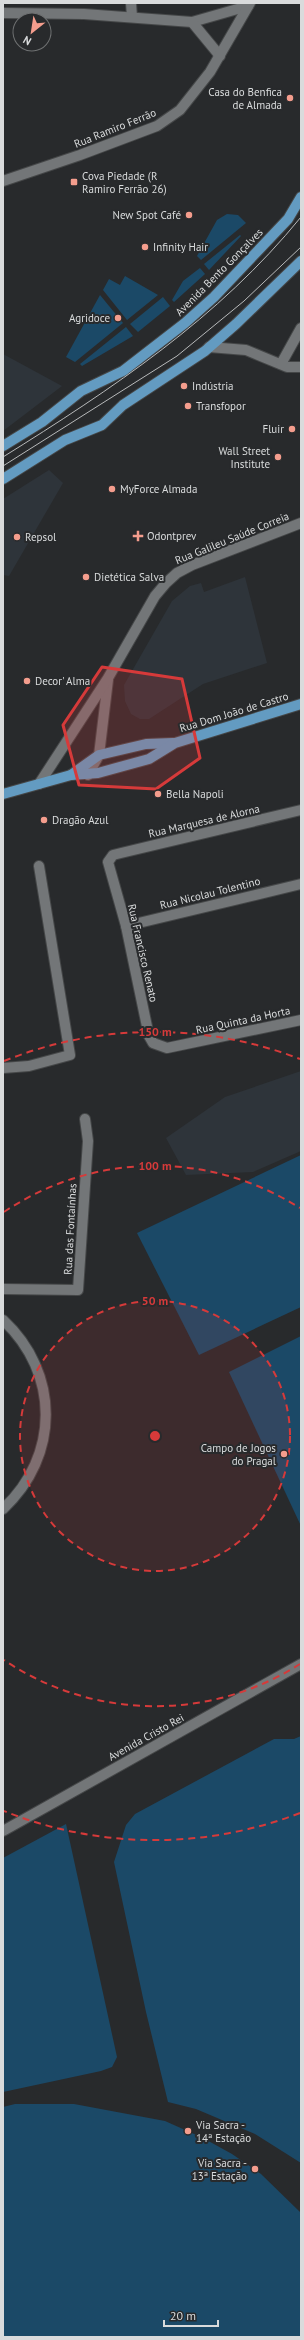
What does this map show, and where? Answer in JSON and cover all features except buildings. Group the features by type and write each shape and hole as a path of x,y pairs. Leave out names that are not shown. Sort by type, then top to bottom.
{"main road":[{"name":"Avenida Bento Gonçalves","path":"3,446 42,422 81,392 123,371 185,323 214,297 288,219 301,197"},
{"path":"3,479 65,440 102,425 123,405 210,347 301,261"},
{"name":"Rua Dom João de Castro","path":"3,794 70,775 88,775 149,759 175,743 301,704"},
{"name":"Rua Dom João de Castro","path":"70,775 99,755 146,744 175,743"}],"street":[{"path":"131,3 132,17"},
{"path":"3,13 132,17 192,22 249,5"},
{"name":"Rua Ramiro Ferrão","path":"3,181 80,155 157,126 180,110 220,56 249,5"},
{"path":"192,22 220,56"},
{"path":"281,364 301,328"},
{"path":"210,347 246,350 296,369 301,368"},
{"name":"Rua Galileu Saúde Correia","path":"39,784 108,678 155,596 166,583 177,573 301,523"},
{"name":"Rua Galileu Saúde Correia","path":"88,775 99,755 108,678"},
{"name":"Rua Marquesa de Alorna","path":"113,855 301,810"},
{"name":"Rua Francisco Renato","path":"113,855 108,862 126,926 149,1036 156,1045 167,1048"},
{"path":"3,1068 29,1066 70,1055 39,866"},
{"name":"Rua Nicolau Tolentino","path":"126,926 301,884"},
{"name":"Rua Quinta da Horta","path":"167,1048 301,1020"},
{"name":"Rua das Fontaínhas","path":"3,1289 78,1290 88,1141 85,1119"},
{"path":"3,1320 16,1334 35,1364 42,1381 46,1417 40,1453 34,1470 24,1486 3,1509"},
{"name":"Avenida Cristo Rei","path":"3,1831 301,1664"}],"highlighted area":[{"path":"102,667 182,679 200,758 156,789 79,785 63,725"}],"shaded area":[{"path":"227,214 238,215 246,223 201,260 197,256 217,220"},
{"path":"240,235 241,236 209,270 204,264"},
{"path":"200,268 205,274 174,302 172,300 183,281"},
{"path":"125,276 158,295 127,320 103,290 109,279 120,285"},
{"path":"100,295 123,323 75,362 66,357"},
{"path":"163,297 170,306 138,332 130,324"},
{"path":"126,327 133,336 82,366 80,364"},
{"path":"3,354 62,386 3,431"},
{"name":"Repsol","path":"49,470 63,483 9,576 3,575 3,499"},
{"path":"245,577 267,663 203,684 149,719 140,719 131,714 125,701 124,685 172,601 190,586 201,583 204,592"},
{"path":"301,1071 301,1151 253,1172 186,1175 166,1138 225,1097"},
{"path":"301,1155 301,1307 199,1355 137,1233"},
{"name":"Campo de Jogos do Pragal","path":"301,1336 301,1526 229,1372"},
{"path":"301,1736 301,2163 255,2134 196,2109 168,2102 146,2012 114,1862 126,1825 135,1814 274,1739 294,1739"},
{"path":"66,1824 117,2057 112,2067 101,2071 3,2092 3,1858"},
{"path":"15,2104 74,2104 165,2121 203,2138 232,2154 261,2174 301,2213 301,2337 3,2337 3,2107"}],"tram line":[{"path":"3,457 124,378 162,349 235,288 269,254 301,217"},
{"path":"3,466 177,356 244,301 301,247"}],"place":[{"name":"Casa do Benfica de Almada","path":"290,98"},
{"name":"Cova Piedade (R Ramiro Ferrão 26)","path":"74,182"},
{"name":"New Spot Café","path":"189,215"},
{"name":"Infinity Hair","path":"145,247"},
{"name":"Agridoce","path":"118,318"},
{"name":"Indústria","path":"184,386"},
{"name":"Transfopor","path":"188,406"},
{"name":"Fluir","path":"292,429"},
{"name":"Wall Street Institute","path":"278,457"},
{"name":"MyForce Almada","path":"112,489"},
{"name":"Odontprev","path":"138,536"},
{"name":"Repsol","path":"17,537"},
{"name":"Dietética Salva","path":"86,577"},
{"name":"Decor' Alma","path":"27,681"},
{"name":"Bella Napoli","path":"158,794"},
{"name":"Dragão Azul","path":"44,820"},
{"name":"Campo de Jogos do Pragal","path":"284,1454"},
{"name":"Via Sacra - 14ª Estação","path":"188,2131"},
{"name":"Via Sacra - 13ª Estação","path":"255,2169"}]}
